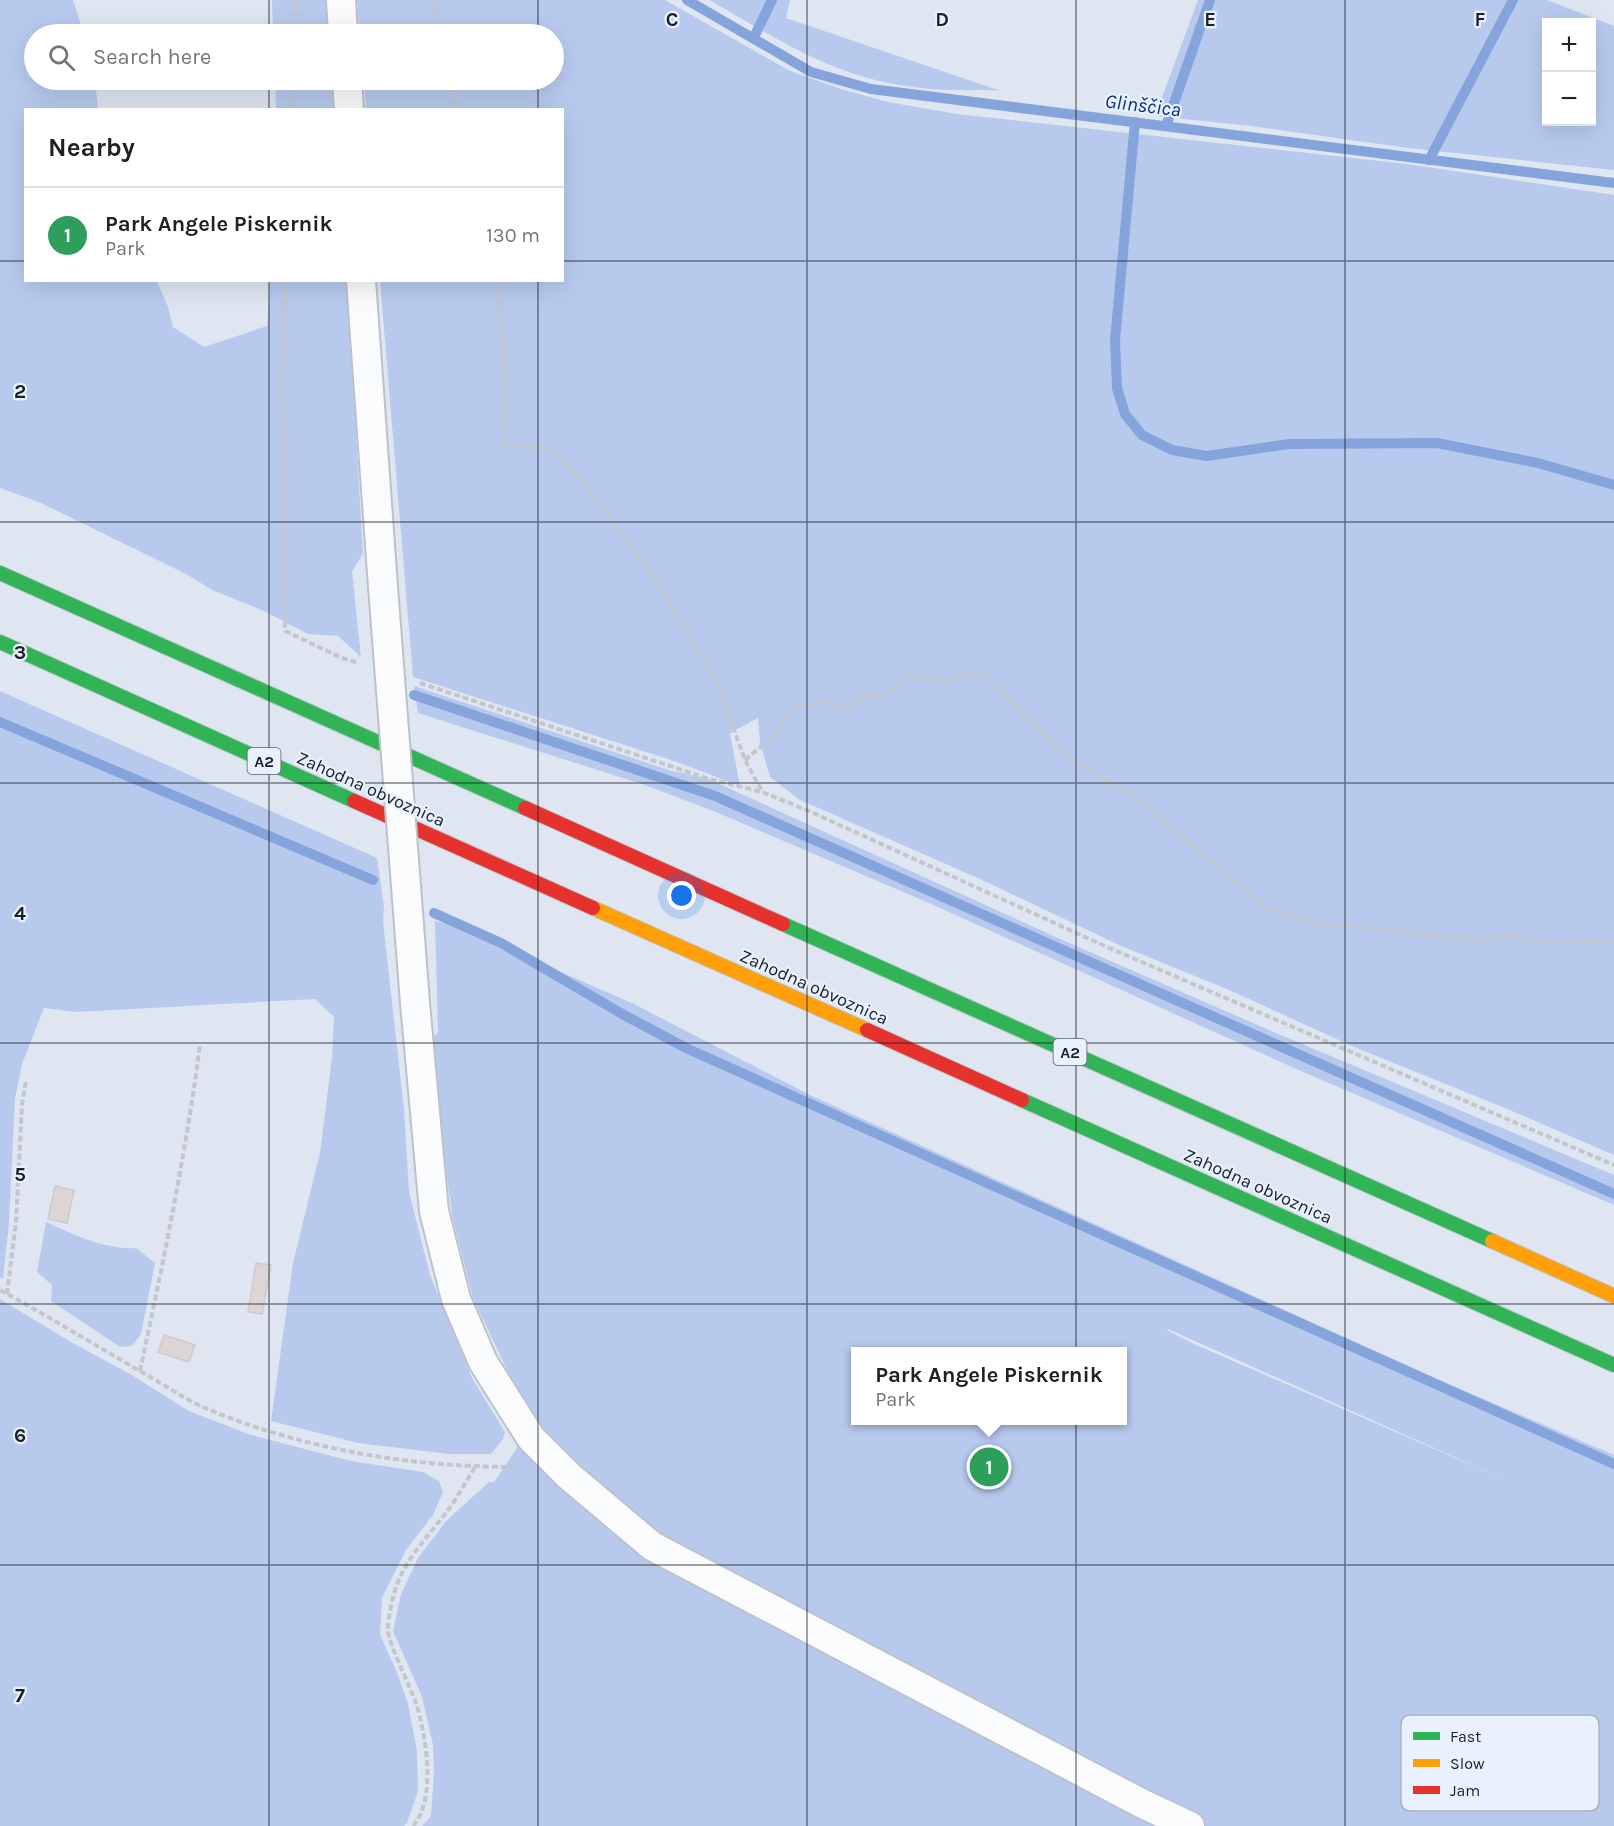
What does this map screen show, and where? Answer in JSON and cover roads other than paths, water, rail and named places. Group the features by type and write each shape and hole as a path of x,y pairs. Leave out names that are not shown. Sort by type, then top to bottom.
{"highway":[{"name":"A2","path":"0,573 1614,1296"},
{"name":"Zahodna obvoznica","path":"0,642 1614,1365"}],"street":[{"path":"341,0 342,24"},
{"path":"348,90 349,108"},
{"path":"361,282 415,1003 434,1211 456,1299 483,1362 531,1438 569,1476 652,1546 1132,1798 1190,1826"}],"waterway":[{"name":"Glinščica","path":"687,0 811,72 871,89 1614,183"},
{"path":"754,37 772,0"},
{"path":"1166,126 1210,0"},
{"path":"1429,160 1513,0"},
{"path":"1135,122 1115,340 1117,388 1125,414 1142,435 1172,450 1207,456 1289,444 1437,443 1538,463 1614,485"},
{"path":"414,695 715,796 1614,1194"},
{"path":"0,722 373,880"},
{"path":"434,913 501,943 624,1015 688,1049 1614,1464"}],"place":[{"name":"Park Angele Piskernik","path":"989,1467"}]}
